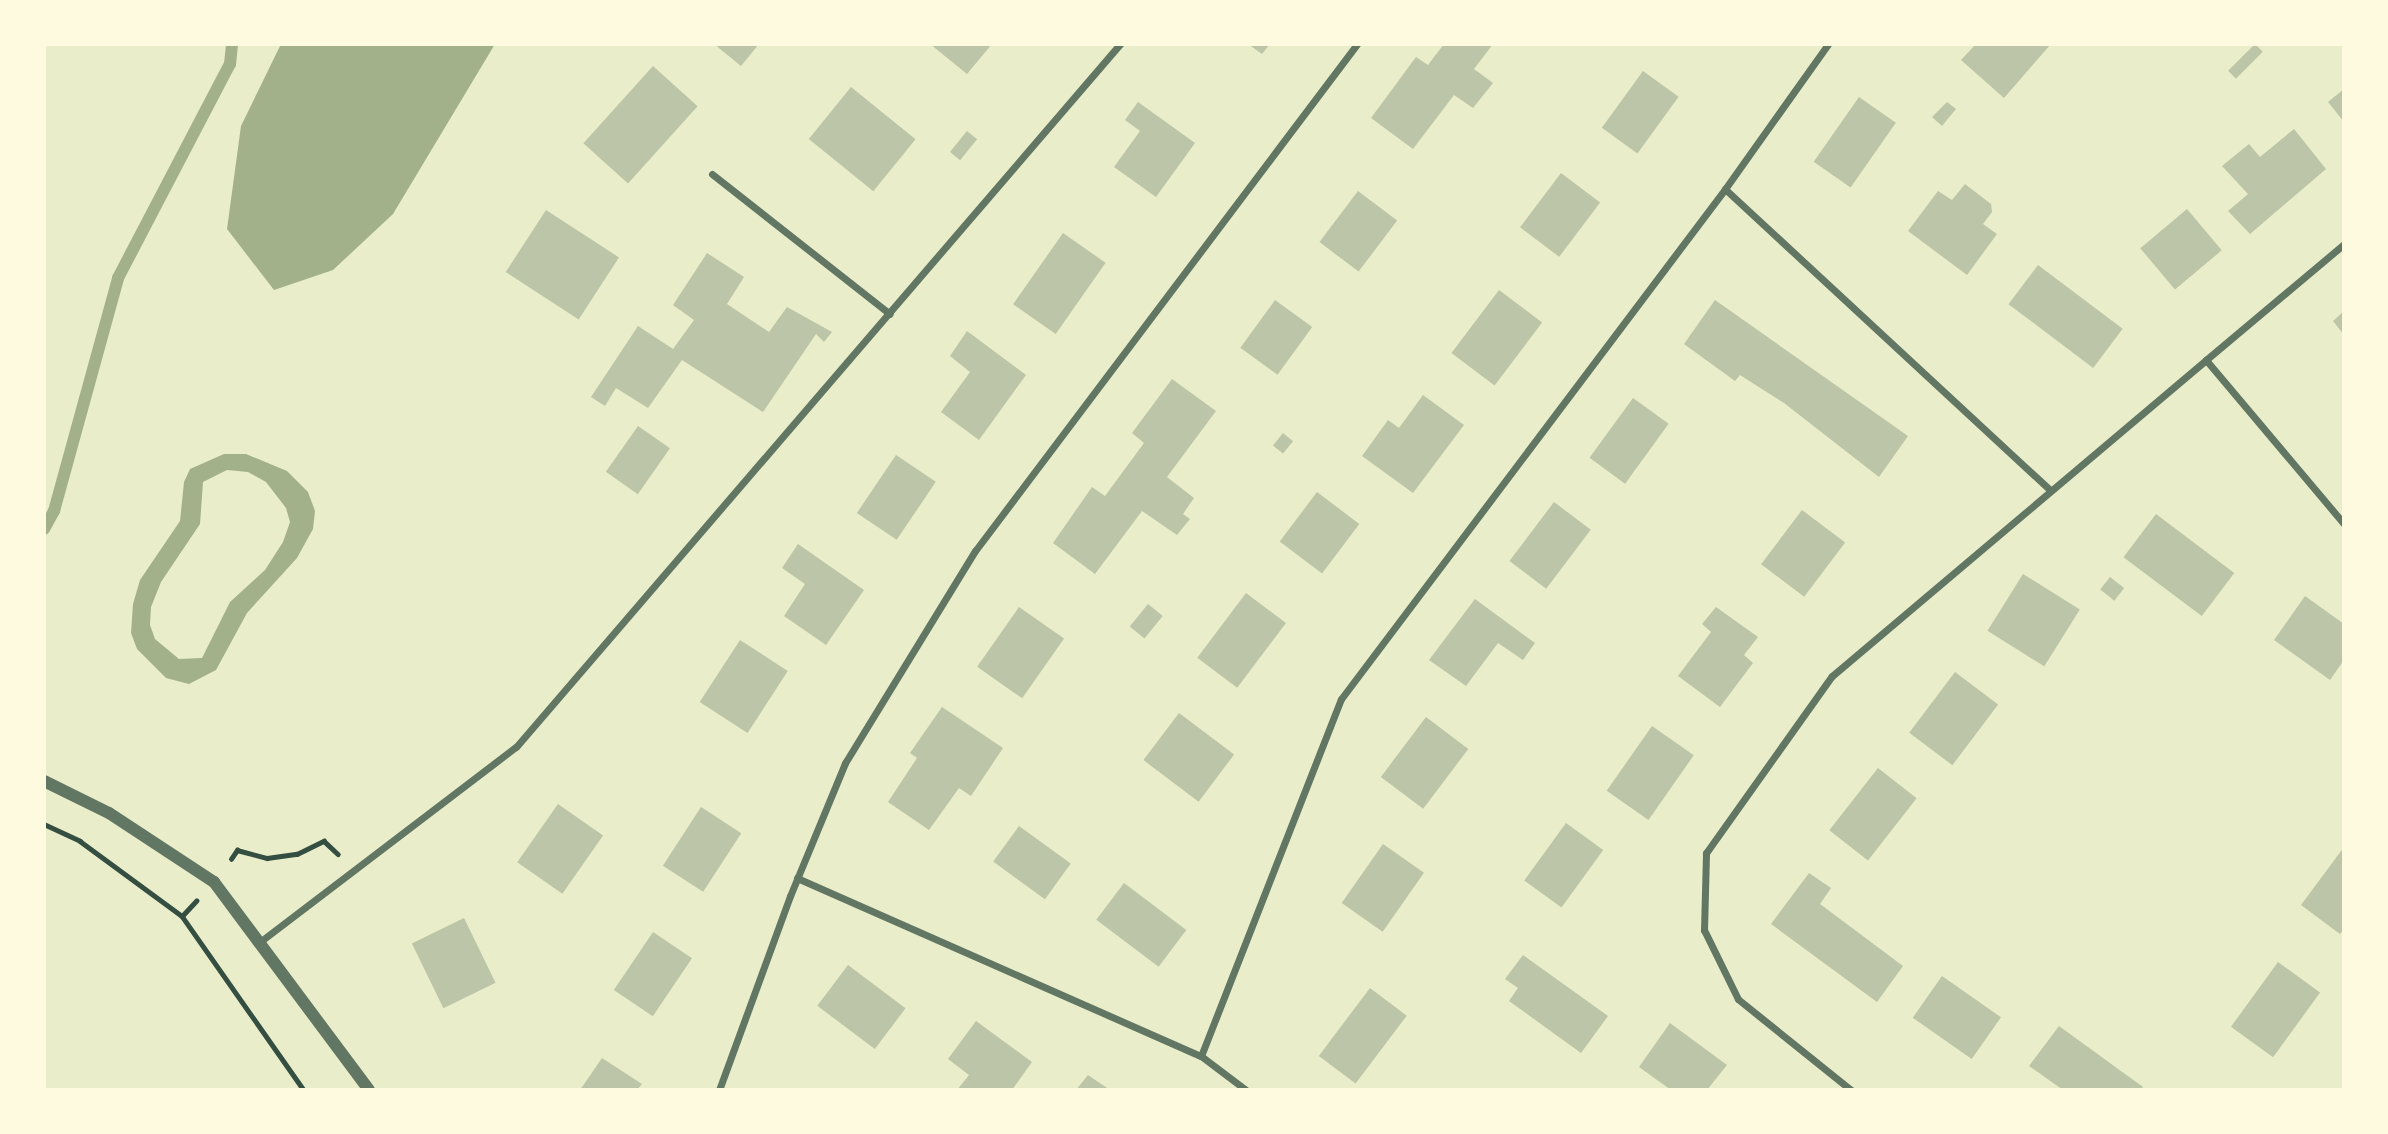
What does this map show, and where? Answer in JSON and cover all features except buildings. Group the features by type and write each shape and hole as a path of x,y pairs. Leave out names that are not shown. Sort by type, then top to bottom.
{"street":[{"path":"261,941 516,747 1120,44"},
{"path":"719,1090 797,878 845,763 975,551 1357,44"},
{"path":"1201,1056 1341,699 1726,189 1828,44"},
{"path":"712,174 890,314"},
{"path":"1726,189 2051,491"},
{"path":"1851,1090 1738,999 1704,930 1706,853 1832,676 2344,244"},
{"path":"2206,360 2344,524"},
{"path":"44,781 109,813 214,883 261,941 369,1090"},
{"path":"797,878 1201,1056 1246,1090"}],"path":[{"path":"182,916 304,1090"}],"shaded area":[{"path":"281,44 495,44 393,214 333,270 274,290 227,229 241,126"},
{"path":"224,454 246,454 287,471 308,492 315,511 313,529 297,558 247,613 216,670 189,684 166,678 137,649 131,633 133,604 140,580 180,521 184,482 190,469","holes":["227,470 248,472 266,482 286,508 290,522 283,542 265,570 230,602 202,658 179,659 155,639 150,625 151,607 161,582 200,524 203,482"]}],"waterway":[{"path":"44,529 54,511 118,278 230,64 232,44"}]}
